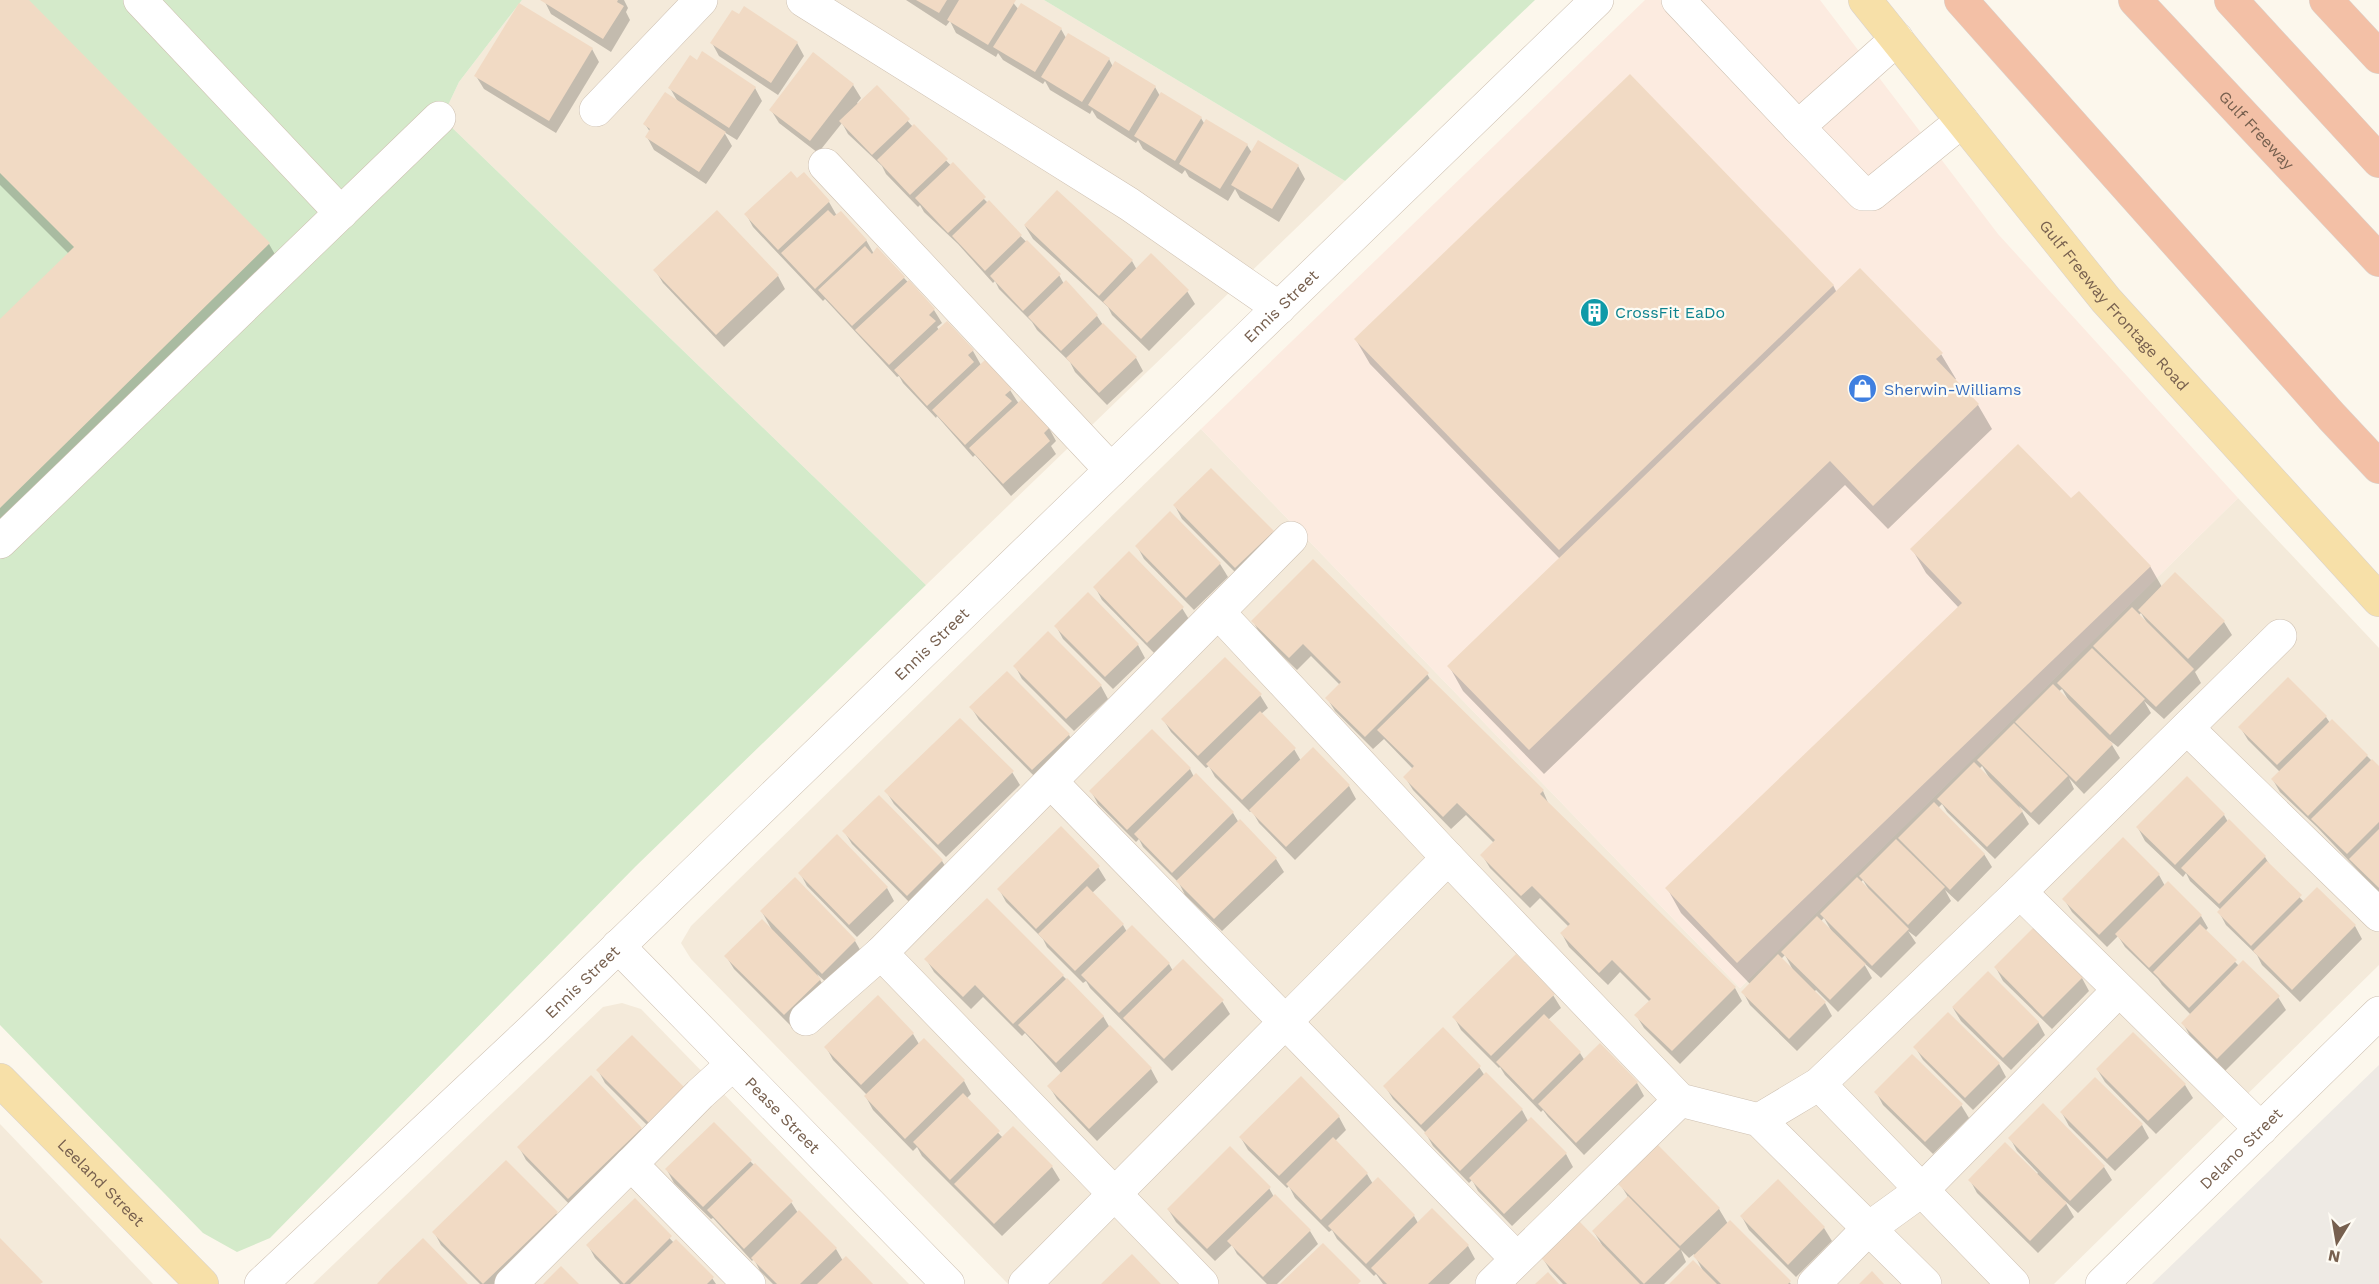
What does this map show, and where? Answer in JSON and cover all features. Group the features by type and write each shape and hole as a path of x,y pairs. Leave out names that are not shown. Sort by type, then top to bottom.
{"highway":[{"path":"1961,0 2379,467"},
{"name":"Gulf Freeway","path":"2135,0 2379,260"},
{"path":"2231,0 2379,161"},
{"path":"2326,0 2379,57"},
{"path":"2357,237 2379,270"}],"main road":[{"name":"Gulf Freeway Frontage Road","path":"1865,0 2106,300 2379,600"},
{"name":"Leeland Street","path":"0,1080 202,1284"}],"street":[{"path":"140,0 341,213"},
{"path":"596,110 700,0"},
{"path":"803,0 1129,204 1279,308"},
{"path":"1678,0 1863,194 1872,194 1962,121"},
{"name":"Ennis Street","path":"261,1284 618,946 1279,308 1588,3"},
{"path":"1798,127 1897,39"},
{"path":"0,542 439,118"},
{"path":"825,165 1111,470"},
{"path":"806,1019 882,953 1291,538"},
{"path":"1218,612 1448,858 1680,1100 1759,1119 1925,1284"},
{"path":"1759,1119 1819,1084 2020,892 2280,636"},
{"path":"2187,728 2379,915"},
{"path":"1051,782 1517,1259"},
{"path":"1025,1284 1448,858"},
{"path":"2020,892 2261,1129"},
{"name":"Pease Street","path":"618,946 948,1284"},
{"path":"882,953 1202,1284"},
{"path":"1814,1284 1868,1229 1922,1190 2119,990"},
{"name":"Delano Street","path":"2102,1284 2379,1013"},
{"path":"511,1284 700,1094 733,1064"},
{"path":"1819,1084 2013,1284"},
{"path":"1491,1284 1680,1100"},
{"path":"630,1164 749,1284"}],"shaded area":[{"path":"522,0 1044,0 1345,181 926,585 442,118 459,82"},
{"path":"1645,0 1820,0 1998,234 2238,498 1740,988 1201,429"},
{"path":"1201,429 1740,988 2238,498 2379,648 2379,965 2054,1284 1008,1284 691,959 681,943 691,926"},
{"path":"622,1003 641,1009 909,1284 313,1284 603,1007"},
{"path":"2379,1065 2379,1284 2152,1284"},
{"path":"0,1124 153,1284 0,1284"}],"green space":[{"path":"0,0 522,0 459,82 442,118 926,585 636,866 270,1238 237,1252 203,1233 0,1025"},
{"path":"1044,0 1535,0 1345,181"}],"building":[{"path":"0,0 29,0 270,243 0,508 0,319 74,247 0,173"},
{"path":"540,0 618,0 617,2 624,6 603,39"},
{"path":"916,0 947,0 939,13"},
{"path":"959,0 1016,0 988,45 947,20"},
{"path":"519,3 593,48 549,121 474,76"},
{"path":"1021,3 1062,28 1035,72 993,47"},
{"path":"744,6 798,42 771,83 710,43 732,10 739,14"},
{"path":"1068,33 1110,58 1082,102 1041,77"},
{"path":"702,51 756,87 729,128 668,88 690,55 697,60"},
{"path":"813,52 854,84 810,141 769,110"},
{"path":"1115,61 1156,86 1129,131 1088,105"},
{"name":"CrossFit EaDo","path":"1630,74 1834,285 1559,550 1354,339"},
{"path":"877,85 910,119 872,155 839,121"},
{"path":"665,92 726,132 699,172 645,137 650,129 643,124"},
{"path":"1161,92 1202,117 1175,161 1134,136"},
{"path":"1206,119 1248,144 1220,189 1179,164"},
{"path":"914,124 948,159 910,195 877,160"},
{"path":"1258,140 1299,165 1272,209 1231,185"},
{"path":"953,162 986,197 948,233 915,198"},
{"path":"791,171 797,178 804,172 830,201 778,250 744,214"},
{"path":"1057,190 1133,260 1099,296 1024,225"},
{"path":"989,200 1022,235 985,271 952,236"},
{"path":"717,210 779,275 716,335 653,270"},
{"path":"828,210 834,216 841,211 867,240 815,289 781,253"},
{"path":"1027,240 1061,274 1023,311 990,276"},
{"path":"865,246 872,254 877,247 905,277 852,326 818,290"},
{"path":"1151,253 1189,290 1141,339 1103,302"},
{"path":"1860,268 1943,353 1936,359 1979,404 1873,506 1830,461 1529,750 1447,666"},
{"path":"909,280 935,309 929,315 936,321 889,365 855,330"},
{"path":"1066,280 1098,315 1061,351 1028,317"},
{"path":"947,321 974,350 968,355 974,362 927,406 894,370"},
{"path":"1103,323 1137,357 1099,393 1066,358"},
{"path":"985,360 1012,389 1005,395 1012,401 965,445 932,410"},
{"path":"1022,399 1050,427 1044,433 1050,441 1003,484 969,448"},
{"path":"2018,444 2071,498 2079,491 2151,566 1737,963 1665,888 1962,603 1910,549"},
{"path":"1211,468 1274,531 1235,568 1173,505"},
{"path":"1170,511 1221,563 1186,598 1135,546"},
{"path":"1129,551 1184,607 1147,643 1093,587"},
{"path":"1313,559 1429,673 1365,737 1325,698 1341,682 1303,644 1289,658 1251,621"},
{"path":"2175,572 2225,621 2188,659 2138,610"},
{"path":"1088,592 1139,644 1105,677 1054,626"},
{"path":"2132,607 2194,669 2156,707 2093,646"},
{"path":"1048,631 1102,685 1066,719 1013,666"},
{"path":"2092,648 2145,699 2110,735 2057,683"},
{"path":"1225,657 1262,694 1198,756 1161,719"},
{"path":"1007,671 1070,734 1032,770 969,707"},
{"path":"2288,677 2327,716 2277,765 2238,727"},
{"path":"1430,678 1544,790 1540,794 1736,987 1672,1051 1634,1015 1651,999 1612,960 1599,973 1560,933 1570,924 1532,886 1521,896 1480,855 1495,840 1457,803 1443,817 1403,777 1414,766 1377,730"},
{"path":"2053,684 2113,744 2076,782 2015,722"},
{"path":"1260,711 1296,748 1242,800 1206,764"},
{"path":"960,718 1014,771 938,845 884,791"},
{"path":"2332,719 2368,755 2308,816 2271,779"},
{"path":"2014,723 2068,776 2031,813 1977,760"},
{"path":"1152,729 1191,768 1127,830 1089,791"},
{"path":"1313,747 1350,785 1286,847 1249,810"},
{"path":"2372,759 2379,766 2379,822 2347,854 2311,819"},
{"path":"1974,762 2023,811 1987,847 1937,799"},
{"path":"1196,773 1234,812 1172,873 1134,834"},
{"path":"2187,776 2225,814 2175,865 2136,827"},
{"path":"879,795 943,860 907,896 842,831"},
{"path":"1934,802 1985,854 1950,890 1898,838"},
{"path":"1240,819 1277,858 1214,919 1176,881"},
{"path":"2229,819 2266,856 2219,904 2181,868"},
{"path":"1061,826 1100,866 1036,929 997,889"},
{"path":"2379,829 2379,888 2349,859"},
{"path":"837,834 888,887 849,925 798,873"},
{"path":"2123,837 2160,874 2099,935 2062,899"},
{"path":"1896,839 1945,887 1908,925 1859,876"},
{"path":"2267,861 2302,895 2251,946 2217,912"},
{"path":"795,877 856,940 822,974 760,911"},
{"path":"1857,877 1909,929 1872,966 1820,914"},
{"path":"2168,881 2202,915 2149,968 2115,934"},
{"path":"1087,886 1124,924 1075,971 1038,934"},
{"path":"2317,887 2356,925 2292,990 2253,951"},
{"path":"987,898 1064,975 1013,1024 975,985 963,997 924,959"},
{"path":"1817,916 1866,964 1830,1000 1781,952"},
{"path":"762,919 821,979 784,1015 724,956"},
{"path":"2200,924 2237,960 2189,1008 2153,972"},
{"path":"1132,925 1170,963 1119,1013 1081,975"},
{"path":"2033,928 2083,977 2043,1017 1994,967"},
{"path":"1516,954 1555,994 1491,1056 1452,1017"},
{"path":"1778,954 1826,1002 1789,1039 1741,992"},
{"path":"1183,959 1224,1000 1164,1059 1123,1018"},
{"path":"2243,960 2280,996 2217,1059 2181,1023"},
{"path":"1988,971 2039,1022 2003,1058 1952,1007"},
{"path":"1067,978 1104,1016 1056,1063 1018,1025"},
{"path":"878,995 914,1033 861,1085 824,1047"},
{"path":"1948,1012 2000,1063 1965,1098 1913,1047"},
{"path":"1544,1014 1581,1052 1533,1100 1496,1062"},
{"path":"1110,1025 1152,1068 1089,1129 1047,1086"},
{"path":"1443,1027 1481,1066 1421,1125 1383,1086"},
{"path":"2133,1032 2186,1084 2148,1121 2096,1069"},
{"path":"632,1035 685,1088 649,1123 596,1070"},
{"path":"924,1038 965,1080 905,1139 864,1096"},
{"path":"1600,1043 1638,1082 1576,1143 1538,1104"},
{"path":"1912,1054 1963,1104 1925,1142 1874,1092"},
{"path":"1486,1072 1523,1109 1460,1171 1424,1133"},
{"path":"591,1075 642,1128 568,1199 517,1147"},
{"path":"1301,1076 1340,1116 1279,1176 1239,1137"},
{"path":"2095,1077 2143,1124 2107,1159 2060,1112"},
{"path":"963,1093 1000,1131 950,1180 913,1142"},
{"path":"2043,1103 2105,1166 2070,1201 2008,1138"},
{"path":"1531,1117 1567,1153 1504,1214 1469,1178"},
{"path":"714,1122 752,1160 703,1207 665,1169"},
{"path":"1013,1126 1053,1166 994,1224 954,1184"},
{"path":"1333,1137 1368,1173 1321,1220 1286,1184"},
{"path":"2005,1142 2067,1203 2030,1241 1968,1180"},
{"path":"1658,1145 1720,1208 1680,1246 1618,1184"},
{"path":"1230,1146 1271,1187 1207,1249 1167,1209"},
{"path":"506,1160 558,1212 483,1284 432,1232"},
{"path":"755,1163 793,1201 744,1249 707,1210"},
{"path":"1378,1177 1415,1215 1366,1264 1328,1226"},
{"path":"1778,1179 1825,1227 1788,1265 1740,1216"},
{"path":"1275,1194 1311,1230 1263,1277 1227,1241"},
{"path":"1628,1196 1680,1249 1644,1284 1592,1231"},
{"path":"635,1198 672,1236 624,1284 586,1245"},
{"path":"1432,1208 1469,1245 1428,1284 1387,1284 1371,1268"},
{"path":"799,1210 837,1248 800,1284 777,1284 751,1258"},
{"path":"1578,1220 1640,1284 1567,1284 1540,1257"},
{"path":"1730,1220 1791,1281 1788,1284 1721,1284 1693,1256"},
{"path":"0,1238 43,1282 40,1284 0,1284"},
{"path":"423,1238 468,1284 377,1284 385,1275"},
{"path":"676,1239 714,1277 707,1284 630,1284"},
{"path":"1323,1243 1361,1281 1358,1284 1280,1284"},
{"path":"1132,1254 1161,1284 1101,1284"},
{"path":"846,1256 873,1284 817,1284"},
{"path":"1693,1260 1717,1284 1669,1284"},
{"path":"561,1266 579,1284 543,1284"},
{"path":"1872,1271 1884,1284 1859,1284"},
{"path":"1548,1272 1559,1284 1535,1284"}],"place":[{"name":"CrossFit EaDo","path":"1594,312"},
{"name":"Sherwin-Williams","path":"1863,389"}]}
